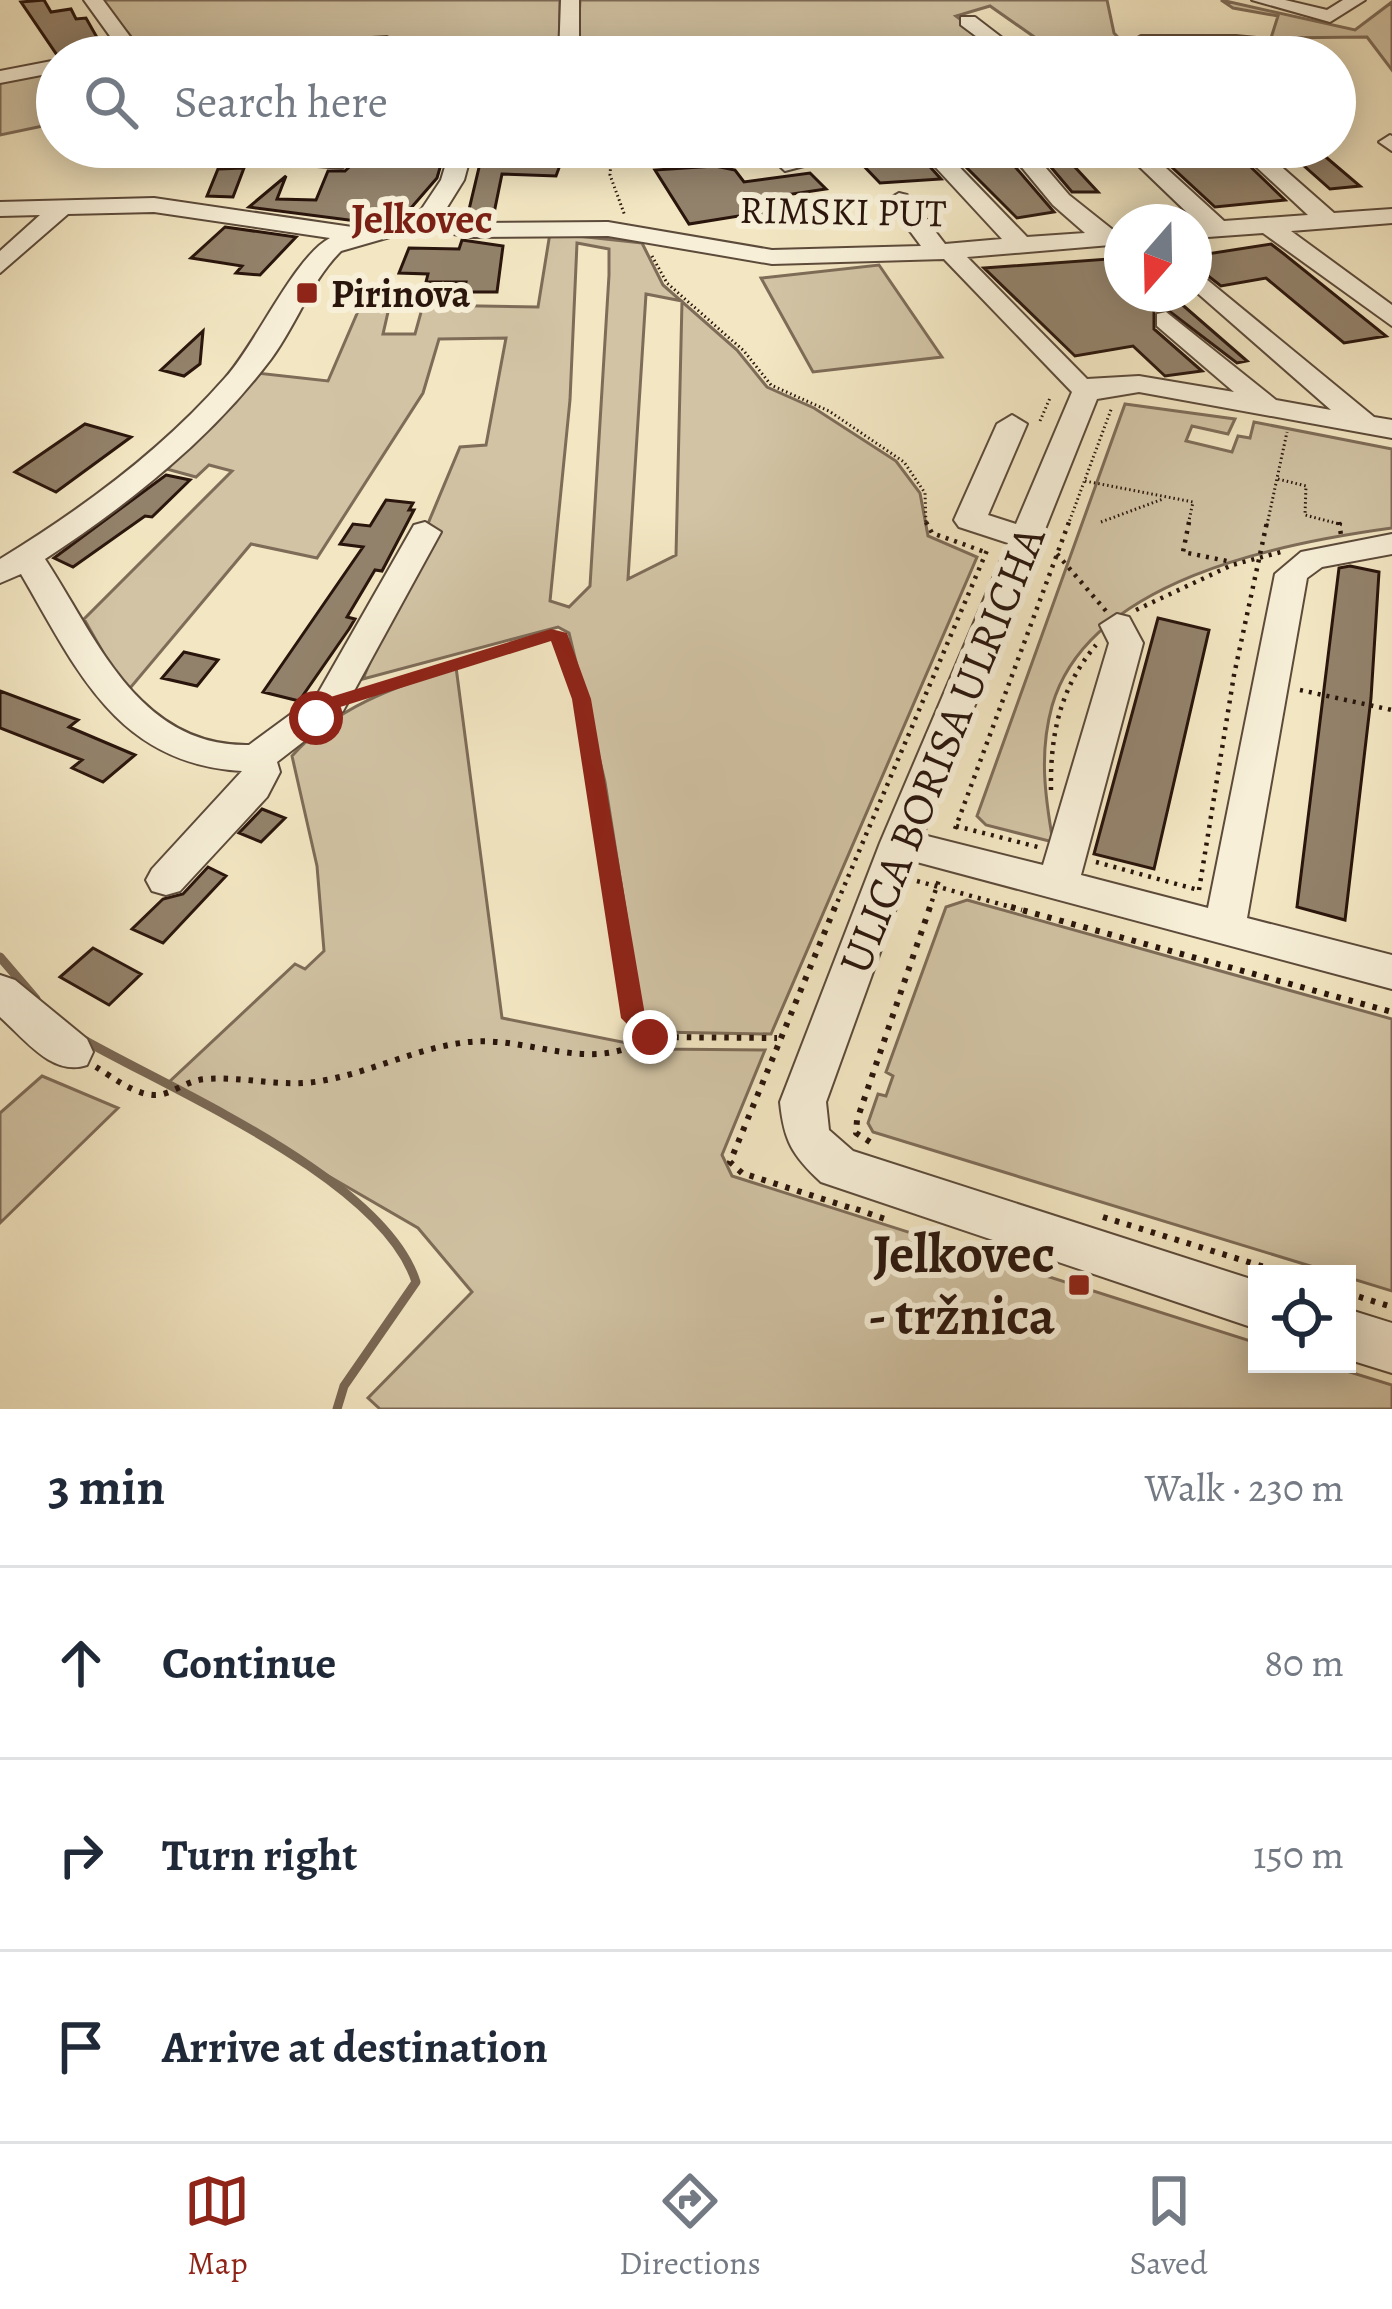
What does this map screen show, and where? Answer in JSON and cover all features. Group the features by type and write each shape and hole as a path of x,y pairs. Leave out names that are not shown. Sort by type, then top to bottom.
{"street":[{"path":"94,0 120,36"},
{"path":"569,36 570,0"},
{"path":"1262,0 1330,16 1356,0"},
{"path":"968,20 989,36"},
{"path":"0,77 36,70"},
{"path":"425,532 331,703 257,758 237,760 203,754 113,695 96,676 61,605 14,565 115,497 231,389 263,351 321,256 359,235 422,221 452,192 457,168"},
{"path":"948,168 1023,247"},
{"path":"1034,168 1061,200 1104,230"},
{"path":"1149,168 1182,204"},
{"path":"1270,168 1329,221"},
{"path":"0,209 59,210 197,200 359,235"},
{"path":"899,200 1077,385 1156,386 1278,416 1379,427"},
{"path":"0,265 59,210"},
{"path":"1212,230 1392,216"},
{"name":"RIMSKI PUT","path":"422,221 470,230 608,229 772,257 952,260 1104,239"},
{"path":"1269,226 1392,318"},
{"path":"905,269 952,260"},
{"path":"1212,293 1379,427"},
{"path":"1212,303 1232,310"},
{"path":"1166,320 1278,416"},
{"name":"ULICA BORISA ULRICHA","path":"1105,384 1025,543 900,844 803,1102 807,1139 838,1167 865,1178 1248,1302"},
{"path":"1012,424 970,520 1025,543"},
{"path":"1216,909 1288,580 1294,568 1312,559 1392,544"},
{"path":"1062,869 1126,643 1117,625"},
{"path":"166,880 254,787 261,772 257,758"},
{"path":"900,844 942,871 1062,869 1216,909 1392,972"},
{"path":"0,992 71,1052"},
{"path":"1356,1337 1392,1348"}],"path":[{"path":"610,168 629,226"},
{"path":"650,251 667,284 744,351 771,385 829,411 904,462 926,493 932,532 986,552 1025,543"},
{"path":"875,1145 856,1133 857,1120 942,871 1025,543 1085,481 1114,401 1105,384"},
{"path":"1196,889 1276,478 1278,416"},
{"path":"1276,478 1306,486 1305,515 1342,523 1341,541"},
{"path":"1085,481 1193,502 1183,552 1237,564"},
{"path":"1101,522 1170,497"},
{"path":"1025,543 1117,625"},
{"path":"854,1209 742,1173 730,1162 777,1039 986,552"},
{"path":"331,703 558,633 581,699 633,1018 650,1037"},
{"path":"1293,688 1392,710"},
{"path":"1062,869 1196,889 1216,909"},
{"path":"942,871 1392,1012"},
{"path":"71,1052 133,1089 161,1096 194,1078 308,1084 485,1040 590,1056 623,1053 650,1037 777,1039"},
{"path":"1081,1210 1258,1265"},
{"path":"1356,1296 1392,1307"}],"shaded area":[{"path":"99,0 560,0 559,36 130,36"},
{"path":"580,0 1107,0 1117,36 1033,36 990,6 956,16 983,36 578,36"},
{"path":"1221,0 1355,30 1392,2 1392,70 1367,37 1272,36 1278,16 1233,8"},
{"path":"36,72 36,127 0,135 0,80"},
{"path":"550,233 642,243 663,285 681,301 646,294 628,579 676,555 682,302 737,350 767,387 814,408 896,461 920,493 928,536 977,557 771,1034 657,1032 642,1017 605,782 569,633 558,627 363,679 460,447 486,445 506,338 439,339 423,393 317,558 251,544 126,693 84,619 232,471 209,465 196,477 163,468 257,373 328,381 368,288 391,299 383,334 415,334 423,305 538,307","holes":["577,243 609,249 609,275 590,586 569,607 550,601 570,400"]},
{"path":"879,265 942,357 813,372 761,278"},
{"path":"1125,404 1235,419 1228,434 1192,426 1186,441 1232,452 1238,436 1250,438 1254,422 1392,449 1392,528 1297,544 1194,575 1146,598 1105,627 1072,663 1052,706 1044,758 1053,842 986,825 977,816"},
{"path":"456,667 502,1018 657,1049 765,1050 722,1155 732,1176 1248,1340 1248,1373 1353,1373 1392,1385 1392,1409 380,1409 368,1398 472,1292 418,1228 168,1083 295,964 305,969 324,951 317,866 292,756 327,725 389,691"},
{"path":"967,900 1392,1019 1392,1291 1356,1280 1356,1265 1307,1265 873,1132 868,1123 878,1094 886,1096 893,1076 886,1072 946,907"},
{"path":"42,1076 118,1108 0,1223 0,1113"}],"building":[{"path":"44,0 51,12 71,9 76,19 86,18 96,36 44,36 21,2"},
{"path":"244,168 233,197 207,196 218,169"},
{"path":"440,168 411,208 364,222 249,207 286,176 277,199 316,200 328,171"},
{"path":"479,168 559,168 556,176 502,174 493,218 467,218"},
{"path":"725,168 735,170 744,182 810,173 826,189 772,197 796,221 772,226 757,213 689,224 655,170"},
{"path":"866,168 931,168 941,179 880,183"},
{"path":"967,168 1016,168 1054,212 1017,218"},
{"path":"1052,168 1076,168 1098,192 1072,192"},
{"path":"1173,168 1252,168 1285,200 1215,207"},
{"path":"1306,168 1339,168 1360,186 1330,189"},
{"path":"225,227 296,237 260,275 236,273 242,266 191,258"},
{"path":"462,240 503,246 497,292 464,292 466,282 426,282 428,274 399,273 409,248 459,249"},
{"path":"1271,244 1386,336 1344,343 1266,278 1221,286 1212,279 1212,253"},
{"path":"1104,259 1104,312 1154,312 1154,329 1202,371 1165,376 1133,346 1075,356 984,268"},
{"path":"1170,312 1191,312 1247,361 1237,363"},
{"path":"203,331 200,364 184,376 161,370"},
{"path":"85,424 131,437 56,492 15,472"},
{"path":"166,475 190,480 152,517 145,516 73,567 54,558"},
{"path":"386,500 413,503 409,510 414,510 382,571 375,570 347,617 355,619 349,629 299,701 263,692 363,547 340,544 353,524 370,526"},
{"path":"1339,568 1379,572 1371,698 1345,920 1297,907"},
{"path":"1158,618 1209,630 1154,869 1094,854"},
{"path":"184,652 218,660 197,686 162,678"},
{"path":"0,691 78,720 69,727 135,755 103,782 72,768 82,760 0,728"},
{"path":"262,809 285,818 261,842 239,833"},
{"path":"208,867 226,876 163,943 132,929 163,899 183,894"},
{"path":"93,948 141,974 109,1005 60,977"}],"waterway":[{"path":"0,957 36,999"},
{"path":"84,1040 221,1113 321,1174 364,1208 396,1244 416,1282 344,1386 337,1409"}],"place":[{"name":"Pirinova","path":"307,293"},
{"name":"Jelkovec - tržnica","path":"1079,1285"}],"district":[{"name":"Jelkovec","path":"422,218"}],"route":[{"path":"316,718 331,703 558,633 581,699 633,1018 638,1029 650,1037"}]}
